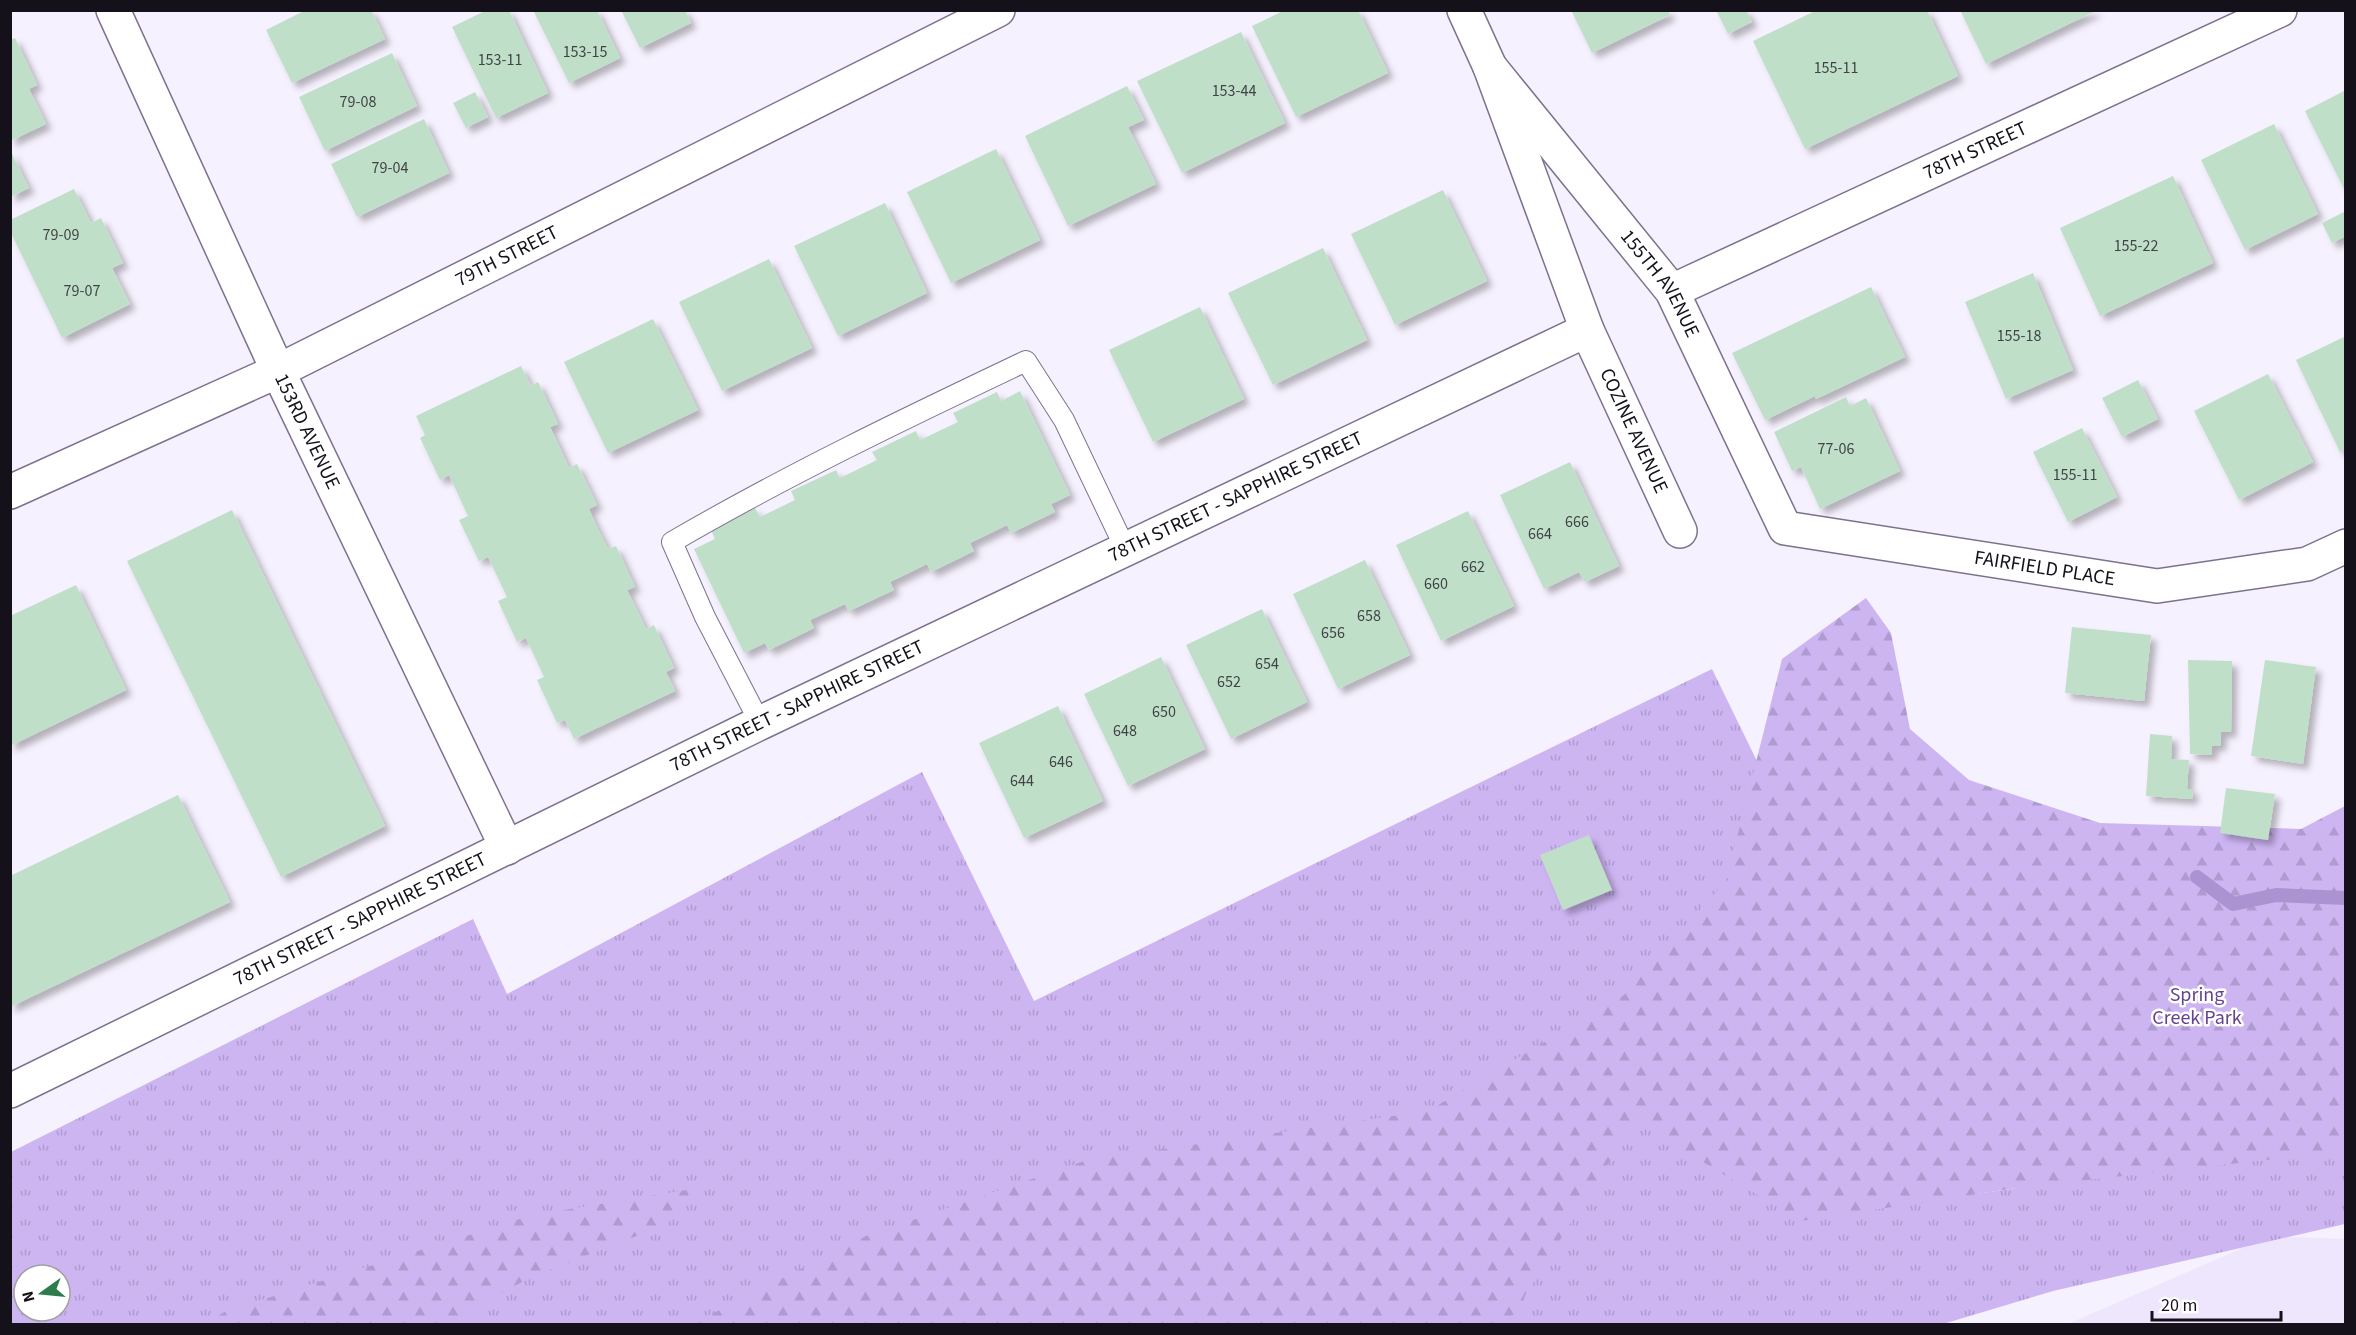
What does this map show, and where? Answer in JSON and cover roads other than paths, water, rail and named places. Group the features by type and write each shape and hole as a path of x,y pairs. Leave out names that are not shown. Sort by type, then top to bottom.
{"street":[{"name":"153RD AVENUE","path":"113,10 278,371 507,848"},
{"name":"79TH STREET","path":"10,492 278,371 998,10"},
{"name":"155TH AVENUE","path":"1464,10 1490,67 1587,330"},
{"name":"78TH STREET","path":"1672,291 2280,10"},
{"name":"155TH AVENUE","path":"1490,67 1672,291 1785,528"},
{"name":"COZINE AVENUE","path":"1587,330 1680,531"},
{"name":"78TH STREET - SAPPHIRE STREET","path":"10,1091 760,723 1587,330"},
{"name":"FAIRFIELD PLACE","path":"1785,528 2157,586 2307,564 2346,546"}],"lane":[{"path":"760,723 705,617 672,542 737,504 828,457 1026,361 1064,420 1126,550"}],"waterway":[{"path":"2197,877 2233,904 2276,895 2346,898"}],"park label":[{"name":"Spring Creek Park","path":"2197,1006"}]}
